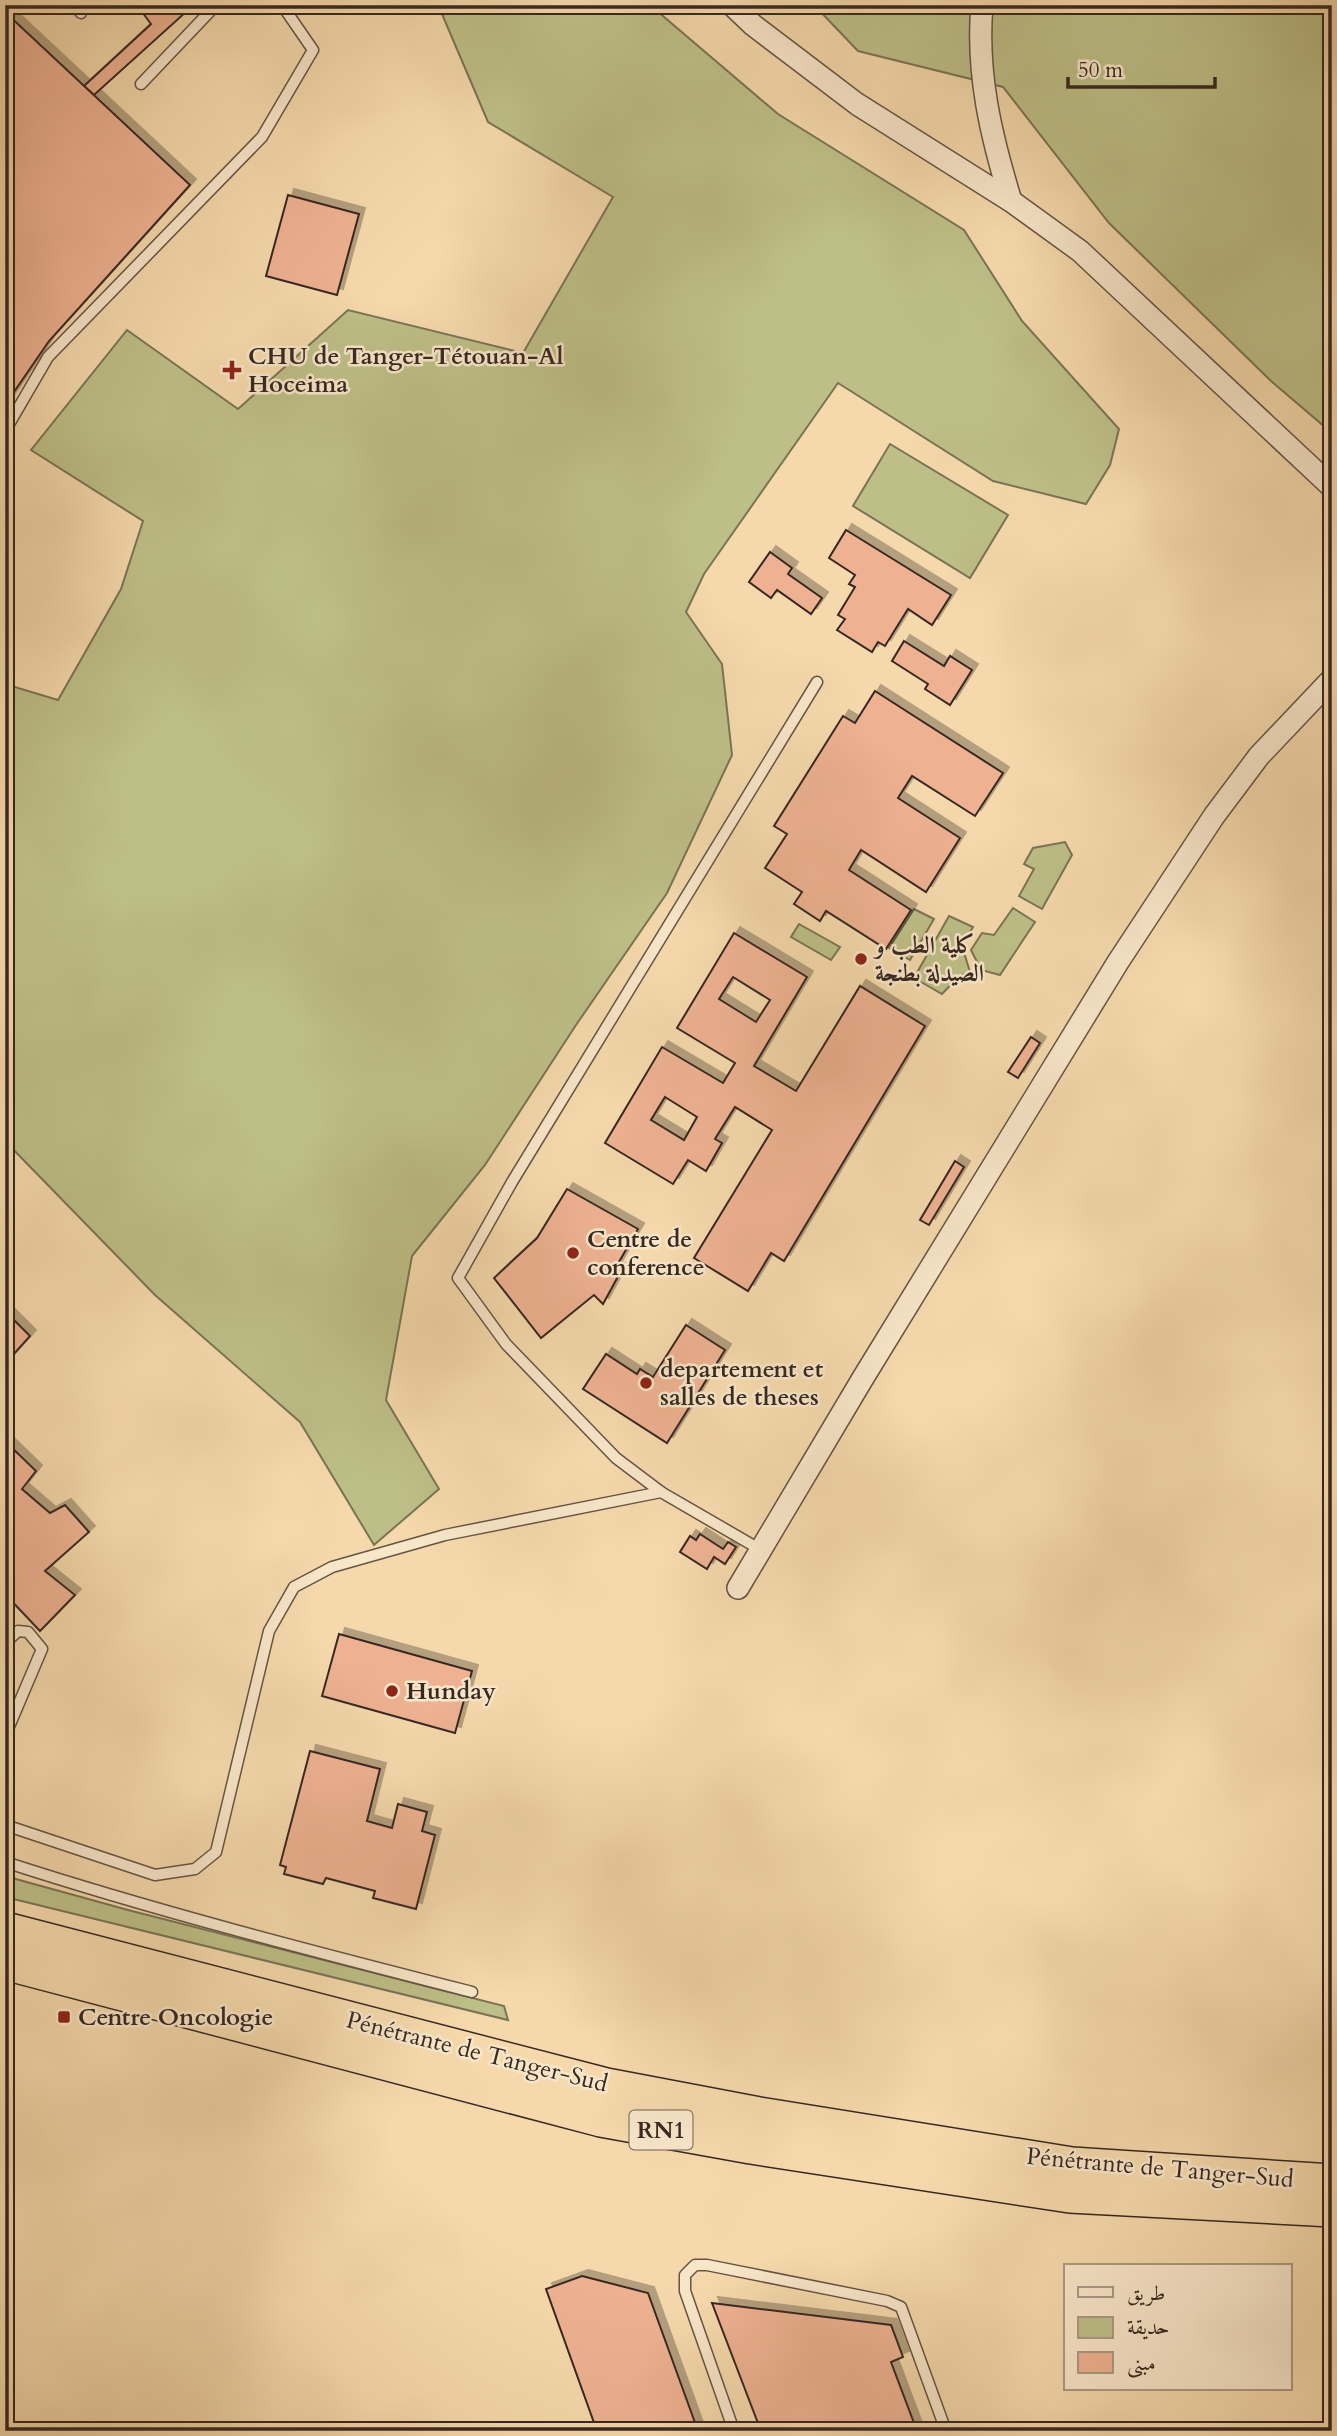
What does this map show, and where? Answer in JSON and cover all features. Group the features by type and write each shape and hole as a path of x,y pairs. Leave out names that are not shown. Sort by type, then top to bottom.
{"highway":[{"name":"Pénétrante de Tanger-Sud","path":"5,1930 619,2089 759,2115 1072,2165 1332,2182"},
{"name":"Pénétrante de Tanger-Sud","path":"5,1962 601,2119 751,2146 1070,2195 1332,2209"}],"street":[{"path":"732,5 753,25 857,104 1011,201 1080,251 1332,487"},
{"path":"982,5 979,38 983,87 995,147 1011,201"},
{"path":"738,1588 870,1366 1126,951 1214,816 1259,757 1332,679"}],"lane":[{"path":"141,84 216,5"},
{"path":"5,431 48,357 262,137 313,50 282,5"},
{"path":"761,1550 661,1492 616,1458 506,1344 458,1278 512,1182 817,682"},
{"path":"5,1825 155,1875 195,1869 216,1852 270,1631 294,1587 332,1567 445,1535 661,1492"},
{"path":"5,1643 18,1631 28,1632 42,1649 5,1736"},
{"path":"5,1862 305,1949 472,1992"},
{"path":"734,2431 685,2291 685,2275 695,2265 706,2264 901,2306 946,2431"}],"green space":[{"path":"436,5 650,5 778,114 964,230 1022,321 1119,429 1110,465 1086,504 993,481 838,383 704,574 686,612 722,664 732,755 667,893 576,1025 485,1165 412,1256 386,1400 439,1489 374,1545 300,1422 155,1295 5,1141 5,684 58,700 121,589 143,521 31,450 127,330 238,409 348,310 523,353 613,197 488,122"},
{"path":"814,5 1332,5 1332,433 1271,381 1109,223 1003,87 858,51"},
{"path":"890,444 1008,515 970,578 853,506"},
{"path":"1065,842 1072,855 1042,909 1019,896 1034,869 1024,864 1033,848"},
{"path":"1013,908 1035,922 1000,975 981,970 971,950 982,933 994,935"},
{"path":"914,909 934,919 910,960 889,948"},
{"path":"949,916 973,927 962,946 970,972 959,976 942,994 914,978"},
{"path":"799,924 840,947 831,960 791,937"},
{"path":"5,1876 504,2006 508,2020 5,1897"}],"building":[{"path":"137,5 182,5 187,11 94,95 84,86 151,24"},
{"path":"5,12 190,185 49,341 5,405"},
{"path":"288,195 359,214 337,295 266,276"},
{"path":"846,530 951,595 932,625 908,609 885,646 878,642 872,652 837,630 845,619 838,615 855,587 849,584 855,575 829,558"},
{"path":"770,552 792,568 788,574 822,598 811,614 777,590 771,598 749,582"},
{"path":"904,641 944,666 950,656 972,670 950,705 925,689 928,684 892,661"},
{"path":"875,691 1003,773 975,816 912,776 898,798 960,838 926,892 861,850 849,870 911,910 886,949 826,911 820,921 794,904 802,892 765,868 787,834 774,826 843,716 855,723"},
{"path":"734,933 807,977 754,1066 796,1091 860,986 925,1026 784,1261 771,1253 748,1291 694,1258 772,1130 735,1107 715,1139 722,1143 706,1171 688,1160 673,1184 605,1143 662,1047 723,1083 735,1063 677,1028","holes":["733,977 770,1000 756,1022 719,999","665,1097 697,1117 684,1140 651,1120"]},
{"path":"1031,1037 1040,1043 1018,1078 1008,1072"},
{"path":"955,1161 964,1167 929,1225 920,1220"},
{"name":"Centre de conference","path":"567,1189 638,1229 616,1267 621,1271 603,1304 594,1295 541,1338 494,1278 537,1238"},
{"path":"5,1311 30,1336 5,1364"},
{"name":"departement et salles de theses","path":"686,1325 725,1350 667,1443 583,1389 606,1354 637,1374 640,1369 653,1377"},
{"path":"5,1441 36,1471 22,1489 50,1513 65,1505 89,1532 45,1571 75,1595 40,1631 5,1594"},
{"path":"700,1534 723,1549 728,1542 736,1547 725,1564 714,1557 707,1569 680,1552 690,1536 696,1540"},
{"path":"339,1634 472,1671 455,1733 322,1696"},
{"path":"310,1751 380,1769 367,1821 392,1828 398,1804 427,1812 422,1831 435,1835 416,1909 373,1898 375,1891 326,1878 323,1884 284,1874 286,1867 280,1865"},
{"path":"582,2276 648,2293 698,2431 597,2431 546,2289"},
{"path":"712,2303 891,2325 903,2357 891,2362 917,2431 761,2431"}],"place":[{"name":"CHU de Tanger-Tétouan-Al Hoceima","path":"232,370"},
{"name":"كلية الطب و الصيدلة بطنجة","path":"861,959"},
{"name":"Centre de conference","path":"573,1253"},
{"name":"departement et salles de theses","path":"646,1383"},
{"name":"Hunday","path":"392,1691"},
{"name":"Centre Oncologie","path":"64,2017"}]}
